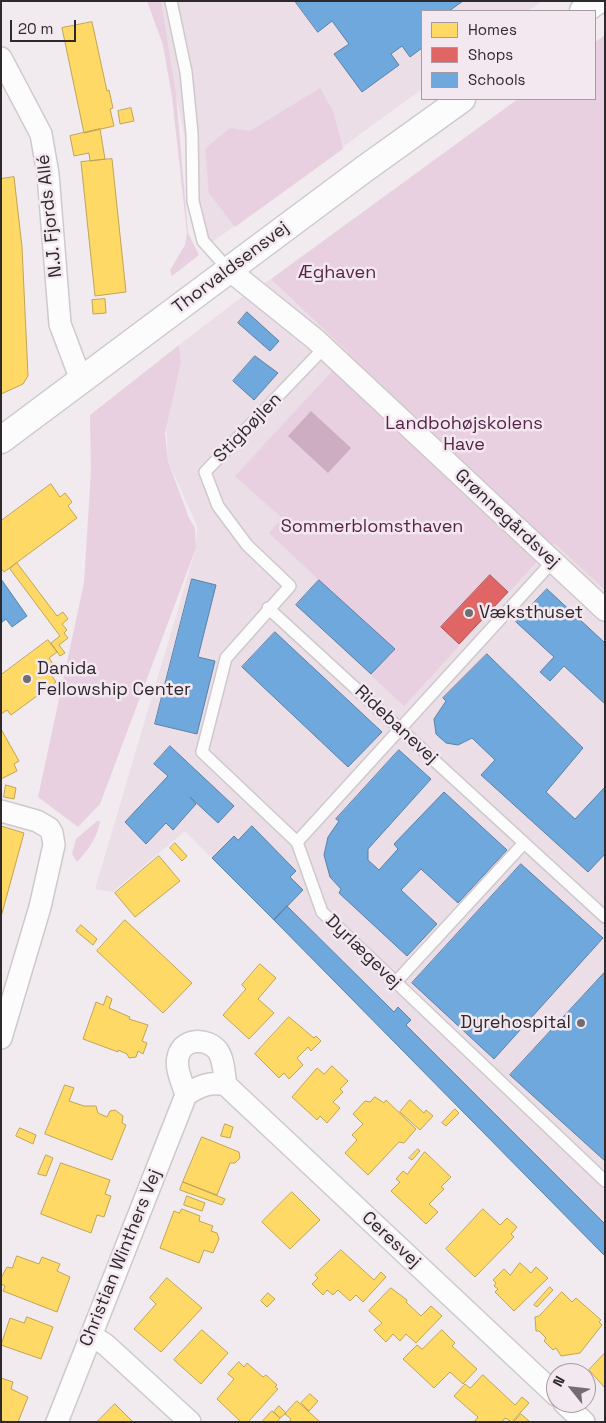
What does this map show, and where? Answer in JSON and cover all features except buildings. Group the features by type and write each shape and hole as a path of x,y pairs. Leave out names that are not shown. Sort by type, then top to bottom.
{"street":[{"path":"584,10 597,1"},
{"name":"N.J. Fjords Allé","path":"1,58 41,134 48,174 60,324 81,380"},
{"name":"Thorvaldsensvej","path":"1,440 363,170 461,100"},
{"name":"Grønnegårdsvej","path":"229,270 324,348 605,610"},
{"path":"1,811 37,821 49,828 54,846 40,907 1,1038"},
{"path":"198,1041 212,1045 221,1058 226,1085 215,1082 186,1095 177,1066 178,1058 185,1046 198,1041"},
{"name":"Ceresvej","path":"226,1085 546,1386"},
{"name":"Christian Winthers Vej","path":"57,1422 186,1095"},
{"path":"91,1335 106,1344 190,1422"},
{"path":"575,1413 584,1422"}],"lane":[{"path":"171,1 186,72 192,133 193,201 203,241 229,270"},
{"name":"Stigbøjlen","path":"297,842 202,752 226,658 268,608 290,586 247,545 218,506 205,472 324,348"},
{"path":"297,842 552,561"},
{"name":"Ridebanevej","path":"268,608 604,915"},
{"name":"Dyrlægevej","path":"297,842 322,912 605,1181"},
{"path":"395,983 524,843"}],"shaded area":[{"path":"148,1 542,1 529,10 421,10 421,90 207,246 164,37"},
{"path":"605,35 605,1256 185,831 113,892 95,889 196,548 197,526 168,461 166,422 181,362 179,345 243,296 277,275 517,100 596,100 596,41"},
{"path":"311,411 351,448 328,473 288,436"}],"green space":[{"path":"147,1 161,1 176,94 188,233 199,255 172,276 170,270 185,245 187,233 172,97 163,45"},
{"name":"Landbohøjskolens Have","path":"605,35 605,590 554,543 404,706 296,605 319,580 269,533 282,518 235,476 349,353 271,279 517,100 596,100 596,41"},
{"path":"320,88 333,111 343,149 235,227 209,193 205,149 230,128 250,131"},
{"path":"179,345 181,362 165,433 168,461 189,518 195,528 196,548 100,804 78,827 38,797 84,583 91,471 90,415"},
{"path":"97,821 100,821 95,838 77,862 72,854 76,839"}],"place":[{"name":"Væksthuset","path":"469,613"},
{"name":"Danida Fellowship Center","path":"27,679"},
{"name":"Dyrehospital","path":"581,1023"}],"park label":[{"name":"Æghaven","path":"337,273"},
{"name":"Sommerblomsthaven","path":"372,527"}]}
